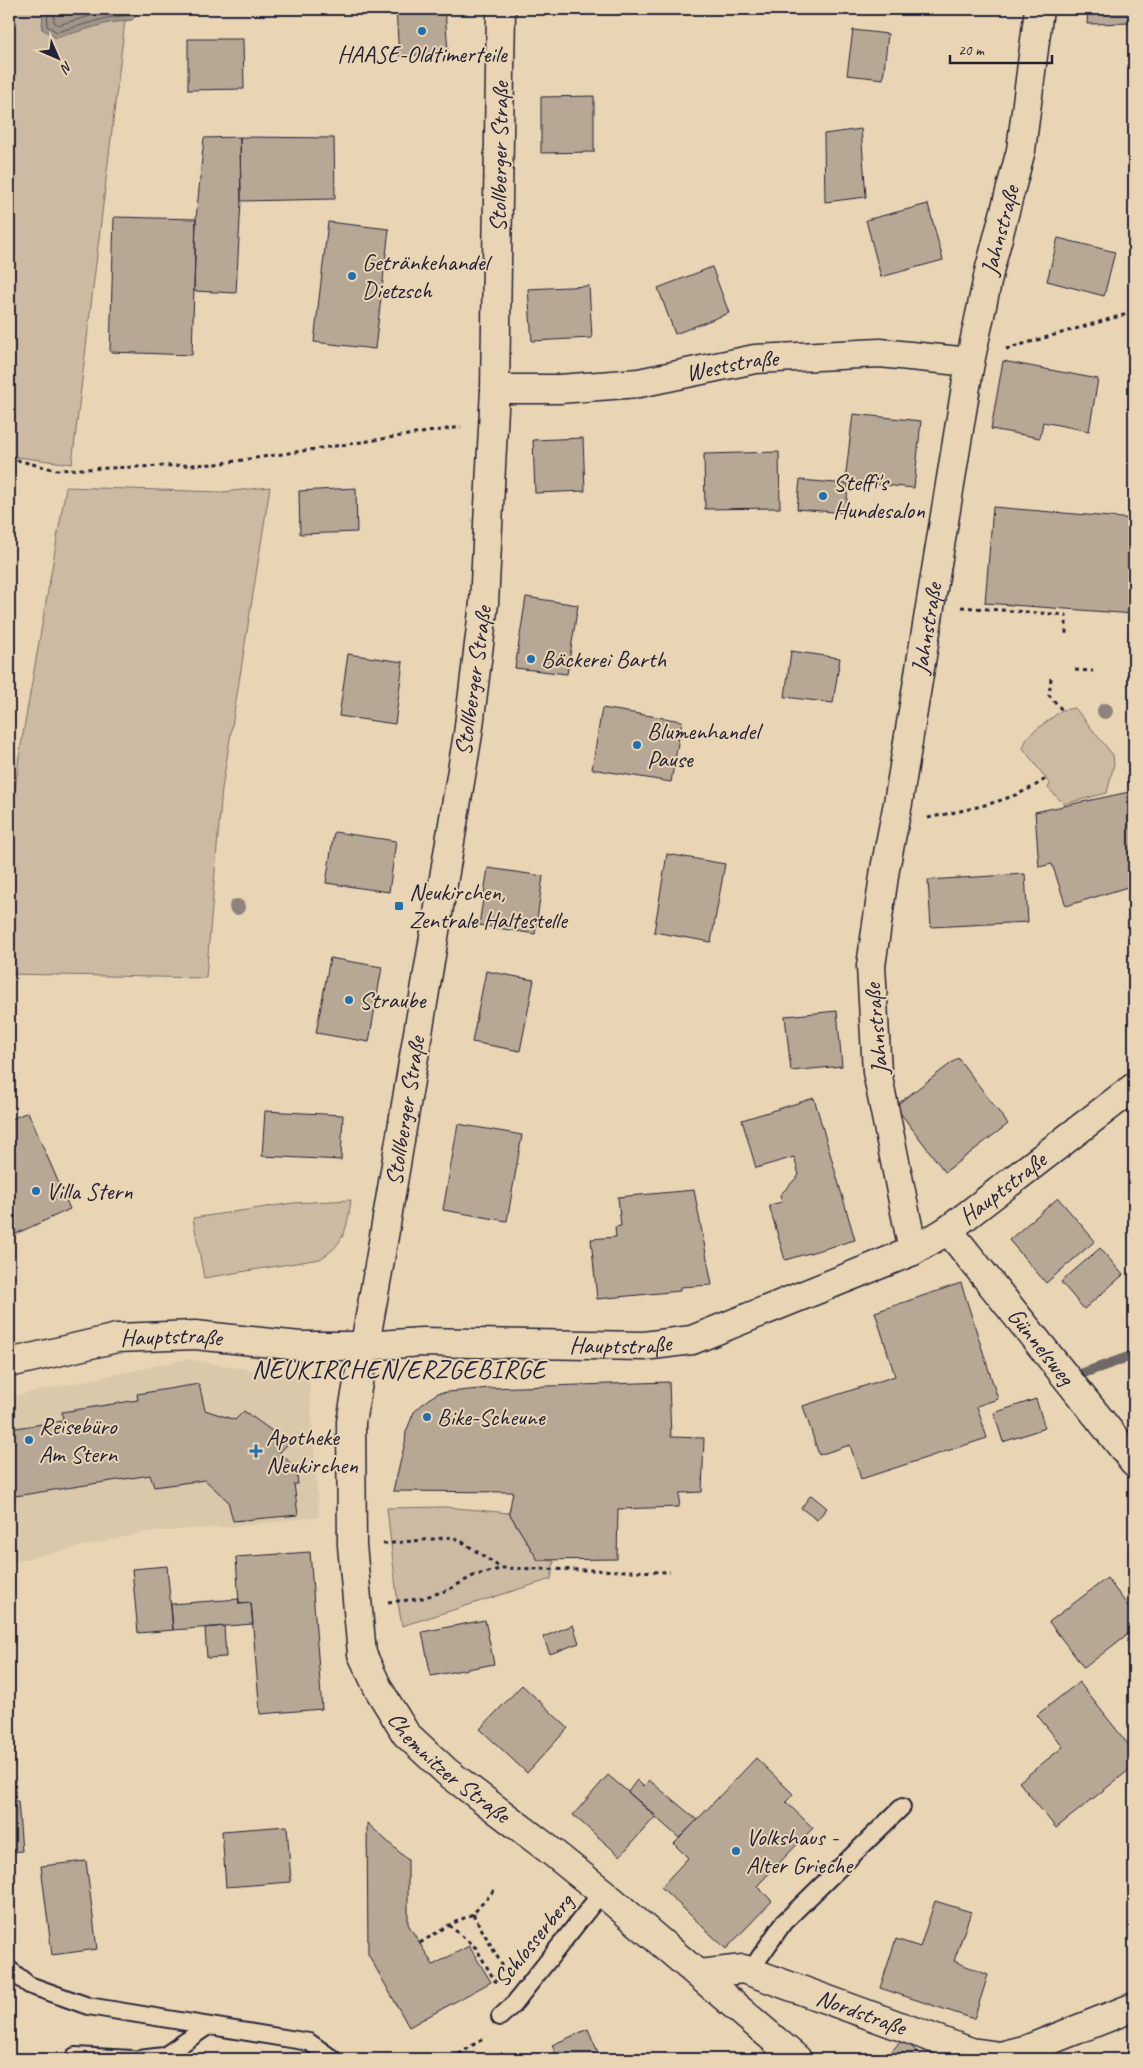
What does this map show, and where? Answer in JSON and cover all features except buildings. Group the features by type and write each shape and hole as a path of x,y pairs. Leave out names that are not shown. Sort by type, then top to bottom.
{"street":[{"name":"Stollberger Straße","path":"365,1346 468,734 484,603 496,389 501,9"},
{"name":"Jahnstraße","path":"913,1250 878,1072 871,966 884,868 894,827 970,362 990,268 1021,150 1039,9"},
{"name":"Weststraße","path":"496,389 559,389 639,383 755,358 880,353 970,362"},
{"name":"Hauptstraße","path":"9,1362 117,1338 195,1335 283,1345 365,1346 422,1342 644,1346 692,1340 913,1250 948,1230 1134,1087"},
{"name":"Günnelsweg","path":"948,1230 1134,1462"},
{"name":"Chemnitzer Straße","path":"365,1346 351,1422 352,1546 362,1654 379,1690 406,1734 447,1772 602,1892 797,2059"},
{"name":"Nordstraße","path":"699,1974 743,1969 971,2052 1000,2056 1028,2049 1134,2007"}],"lane":[{"path":"750,1971 784,1922 902,1807"},
{"name":"Schlosserberg","path":"500,2017 513,2005 602,1892"},
{"path":"9,1969 29,1985 88,2006 309,2042 334,2059"},
{"path":"139,2059 164,2056 208,2026"},
{"path":"74,2056 133,2059"}],"path":[{"path":"970,362 1024,342 1134,312"},
{"path":"9,458 56,470 216,464 494,422"},
{"path":"930,607 972,607 1066,615 1066,636"},
{"path":"1076,670 1094,671"},
{"path":"1050,678 1049,695 1062,710"},
{"path":"894,827 981,806 1030,790 1047,778"},
{"path":"352,1546 406,1543 453,1537 501,1568"},
{"path":"357,1605 419,1599 448,1590 473,1576 501,1568 670,1572"},
{"path":"420,1943 449,1924 473,1914 494,1890"},
{"path":"473,1914 507,1973"},
{"path":"449,1924 476,1948 495,1981 502,1982"},
{"path":"452,2059 500,2026 500,2017"}],"shaded area":[{"path":"9,9 43,9 42,29 125,21 72,464 9,456"},
{"path":"66,487 222,492 270,487 222,789 206,978 9,974 9,844 19,757"},
{"path":"1075,708 1113,755 1114,764 1107,793 1064,804 1048,788 1050,784 1023,748 1028,736 1062,710"},
{"path":"9,756 19,757 9,844"},
{"path":"351,1200 344,1234 335,1247 320,1259 204,1278 193,1218 293,1203"},
{"path":"187,1359 309,1380 319,1517 240,1526 146,1532 9,1563 9,1397"},
{"path":"446,1507 509,1513 538,1560 554,1561 551,1579 402,1626 387,1508"}],"water":[{"path":"43,9 141,9 132,20 108,23 56,38 42,29"}],"waterway":[{"path":"1072,1377 1134,1355"}],"place":[{"name":"HAASE-Oldtimerteile","path":"422,31"},
{"name":"Getränkehandel Dietzsch","path":"352,276"},
{"name":"Steffi's Hundesalon","path":"823,496"},
{"name":"Bäckerei Barth","path":"531,659"},
{"name":"Blumenhandel Pause","path":"637,745"},
{"name":"Neukirchen, Zentrale Haltestelle","path":"399,906"},
{"name":"Straube","path":"349,1000"},
{"name":"Villa Stern","path":"36,1191"},
{"name":"Bike-Scheune","path":"427,1417"},
{"name":"Reisebüro Am Stern","path":"29,1440"},
{"name":"Apotheke Neukirchen","path":"256,1451"},
{"name":"Volkshaus - Alter Grieche","path":"736,1851"}],"district":[{"name":"NEUKIRCHEN/ERZGEBIRGE","path":"399,1369"}]}
